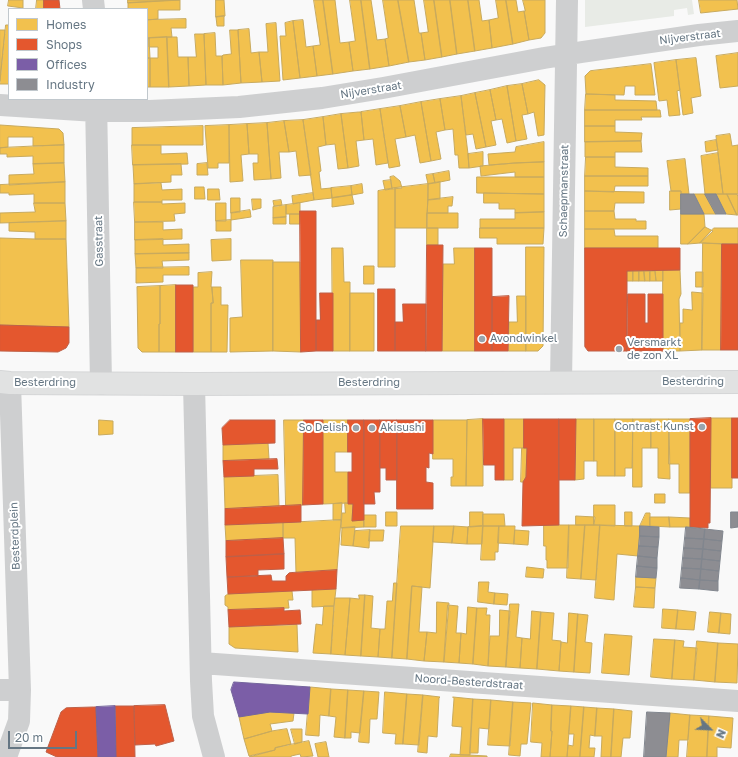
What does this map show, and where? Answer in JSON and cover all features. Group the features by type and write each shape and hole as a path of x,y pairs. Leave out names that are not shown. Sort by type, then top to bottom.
{"street":[{"name":"Schaepmanstraat","path":"561,382 567,0"},
{"name":"Nijverstraat","path":"0,105 96,105 149,111 239,107 322,98 566,55 699,35 738,31"},
{"name":"Gasstraat","path":"96,105 101,384"},
{"name":"Besterdring","path":"5,383 194,384 738,382"},
{"name":"Besterdplein","path":"5,383 10,690 19,721 6,757"},
{"path":"194,384 203,716 214,757"},
{"name":"Noord-Besterdstraat","path":"201,672 738,701"}],"shaded area":[{"path":"585,0 692,0 694,14 688,15 687,8 674,10 674,16 585,27"}],"building: Homes":[{"path":"9,0 23,0 23,8 8,6"},
{"path":"37,0 44,0 44,8 36,8"},
{"path":"128,0 180,0 128,3"},
{"path":"180,0 180,10 158,10 158,19 148,20 148,8 128,8 128,3"},
{"path":"216,0 224,0 225,16 216,17"},
{"path":"314,0 323,0 333,74 317,76 313,46 320,45"},
{"path":"323,0 335,0 340,43 349,42 353,71 333,74"},
{"path":"350,0 361,0 370,69 353,71 349,42 355,41"},
{"path":"361,0 371,0 377,40 385,39 389,66 370,69"},
{"path":"383,0 398,0 409,62 389,66 385,39 388,38"},
{"path":"398,0 414,0 425,60 409,62"},
{"path":"424,0 434,0 442,57 425,60 421,33 428,32"},
{"path":"434,0 450,0 457,54 442,57"},
{"path":"450,0 468,0 475,51 457,54"},
{"path":"468,0 479,0 482,21 489,20 492,48 475,51"},
{"path":"496,0 506,0 513,44 492,48 489,20 498,18"},
{"path":"506,0 516,0 518,12 524,11 529,40 513,44"},
{"path":"523,0 545,0 545,33 541,38 529,40"},
{"path":"699,0 737,0 738,9 701,13"},
{"path":"224,16 224,26 217,26 216,17"},
{"path":"186,19 186,28 171,28 172,37 148,38 148,20"},
{"path":"303,20 306,47 313,46 317,76 300,78 293,21"},
{"path":"293,21 300,78 283,80 280,36 286,36 285,23"},
{"path":"276,23 280,81 262,82 259,52 268,52 266,24"},
{"path":"6,25 8,25 8,84 0,84"},
{"path":"249,29 251,53 259,52 262,82 241,83 238,30"},
{"path":"0,30 5,30 0,81"},
{"path":"230,30 238,30 241,83 223,85 222,56 231,54"},
{"path":"215,33 216,56 222,56 223,85 206,85 204,34"},
{"path":"195,34 204,34 206,85 189,86 188,57 196,57"},
{"path":"167,37 177,37 178,57 188,57 189,86 169,87"},
{"path":"167,37 169,87 150,87 150,58 158,58 158,47 149,47 149,38"},
{"path":"148,38 149,38 150,58 148,58"},
{"path":"738,53 738,86 720,88 716,56"},
{"path":"148,58 150,58 150,87 148,87"},
{"path":"696,58 701,96 691,98 693,113 683,115 676,60"},
{"path":"676,60 680,90 677,91 680,115 669,116 667,100 659,101 654,63"},
{"path":"651,64 655,95 635,95 635,86 625,86 624,95 586,94 585,76 590,71"},
{"path":"539,80 545,85 544,135 538,136 534,112 528,114 522,84"},
{"path":"522,84 528,114 522,115 527,139 516,141 507,86"},
{"path":"507,86 516,141 507,143 502,119 496,120 490,90"},
{"path":"490,90 496,120 491,121 496,145 486,147 475,93"},
{"path":"475,93 486,147 476,149 473,134 466,135 461,96"},
{"path":"586,94 615,95 615,100 656,101 657,110 585,110"},
{"path":"461,96 469,168 459,168 458,155 455,155 453,129 445,130 440,99"},
{"path":"440,99 445,130 436,132 441,159 431,161 421,102"},
{"path":"421,102 431,161 420,163 415,135 406,137 400,106"},
{"path":"400,106 406,137 395,139 400,166 389,168 380,109"},
{"path":"380,109 388,163 376,165 373,139 364,140 361,112"},
{"path":"585,110 660,110 661,117 641,117 642,120 615,120 615,126 585,126"},
{"path":"361,112 364,140 356,141 359,166 348,168 341,114"},
{"path":"341,114 348,168 338,169 335,144 326,145 323,117"},
{"path":"323,117 326,145 318,147 321,171 319,172 321,189 331,188 332,198 314,200 303,120"},
{"path":"303,120 311,175 299,176 296,151 289,152 284,121"},
{"path":"284,121 289,152 279,152 281,178 271,179 267,123"},
{"path":"267,123 271,179 254,180 253,163 258,163 258,154 249,154 247,124"},
{"path":"247,124 249,154 241,155 243,181 230,182 229,125"},
{"path":"0,125 59,129 63,133 64,145 33,146 33,137 8,137 8,147 0,148"},
{"path":"229,125 229,163 218,163 218,168 208,168 205,126"},
{"path":"203,126 203,145 132,145 132,128"},
{"path":"585,126 615,126 615,132 642,133 641,141 585,142"},
{"path":"730,134 732,146 738,145 738,194 723,194 716,136"},
{"path":"716,140 718,150 706,152 705,142"},
{"path":"641,141 642,152 615,152 615,157 585,157 585,142"},
{"path":"544,142 544,162 489,165 488,154 515,152 516,147"},
{"path":"64,145 64,163 33,164 33,156 7,157 7,154 0,154 0,148"},
{"path":"132,145 161,145 161,154 187,153 188,164 133,165"},
{"path":"483,152 483,166 469,168 468,154"},
{"path":"718,153 723,194 705,194 701,156"},
{"path":"586,157 615,157 615,167 648,168 648,176 585,176"},
{"path":"685,159 689,194 681,194 681,191 671,191 667,161"},
{"path":"544,162 544,177 515,177 515,172 481,176 480,166"},
{"path":"64,163 65,182 9,185 9,175 34,174 33,164"},
{"path":"207,163 208,175 197,175 197,164"},
{"path":"181,164 182,175 171,175 171,182 134,184 133,165"},
{"path":"449,171 450,180 435,183 433,174"},
{"path":"433,174 435,183 428,184 426,175"},
{"path":"394,176 400,181 402,188 392,189 390,177"},
{"path":"585,176 648,176 648,186 615,186 614,192 585,191"},
{"path":"477,177 544,177 544,194 477,193"},
{"path":"391,180 392,189 385,190 383,181"},
{"path":"65,182 65,203 34,203 34,194 9,195 9,193 0,193 0,185"},
{"path":"440,182 440,199 428,200 428,184"},
{"path":"161,183 162,190 182,189 182,200 134,202 134,184"},
{"path":"362,184 363,193 352,195 351,186"},
{"path":"428,184 427,228 395,228 395,188"},
{"path":"351,186 352,195 332,198 331,188"},
{"path":"195,187 204,187 205,199 195,199"},
{"path":"395,188 395,267 378,267 378,191"},
{"path":"208,189 219,189 220,200 208,200"},
{"path":"585,191 644,192 644,203 615,203 614,211 585,211"},
{"path":"670,191 681,191 681,209 670,210"},
{"path":"313,193 314,200 293,204 292,196"},
{"path":"484,193 544,194 544,212 515,213 515,209 499,209 499,203 484,203"},
{"path":"694,194 705,194 716,214 704,214"},
{"path":"716,194 727,194 737,215 726,214"},
{"path":"727,194 737,194 738,215 737,215"},
{"path":"352,195 354,204 332,207 332,198"},
{"path":"453,197 452,206 448,206 448,213 427,213 428,200"},
{"path":"231,198 240,198 240,212 231,213"},
{"path":"252,199 261,199 261,208 253,210"},
{"path":"281,200 282,205 274,206 273,201"},
{"path":"134,202 162,202 162,204 185,203 185,213 174,214 175,221 135,222"},
{"path":"34,203 65,203 66,221 0,223 0,213 35,212"},
{"path":"216,203 226,203 226,221 216,221"},
{"path":"300,203 300,214 286,214 286,205"},
{"path":"286,205 286,217 273,218 273,207"},
{"path":"250,210 251,217 231,220 231,213"},
{"path":"585,211 614,211 615,219 636,219 636,221 646,221 646,229 585,229"},
{"path":"544,212 544,228 480,228 480,219 515,219 515,213"},
{"path":"427,213 458,213 458,228 427,228"},
{"path":"290,214 300,214 300,224 290,224"},
{"path":"681,214 704,214 705,227 688,244 681,244"},
{"path":"286,217 286,224 273,224 273,218"},
{"path":"231,220 231,231 216,231 216,221"},
{"path":"66,221 66,239 35,239 35,232 9,231 9,223"},
{"path":"135,222 163,222 163,230 182,229 182,239 135,240"},
{"path":"705,227 713,231 700,243 688,244"},
{"path":"427,228 438,228 438,245 427,245"},
{"path":"480,228 544,228 543,244 497,244 497,238 480,238"},
{"path":"714,228 738,228 738,244 700,243"},
{"path":"585,229 614,229 615,236 658,236 658,248 585,248"},
{"path":"0,238 66,239 69,327 0,325"},
{"path":"163,239 163,245 189,244 189,253 135,254 135,240"},
{"path":"231,239 231,260 212,261 211,240"},
{"path":"703,243 722,244 721,350 702,350"},
{"path":"526,247 544,247 543,346 538,351 526,351"},
{"path":"332,248 343,248 344,282 350,282 350,351 333,351"},
{"path":"454,248 475,248 475,351 442,351 443,264 454,264"},
{"path":"189,253 189,260 162,261 163,268 136,268 135,254"},
{"path":"241,260 273,260 273,351 230,352 230,318 242,317"},
{"path":"273,262 300,262 301,352 273,351"},
{"path":"364,266 374,266 374,284 364,284"},
{"path":"189,267 189,275 163,275 163,282 136,283 136,268"},
{"path":"663,270 680,270 680,351 663,351"},
{"path":"663,270 663,281 656,281 655,271"},
{"path":"627,271 633,271 633,281 627,281"},
{"path":"633,271 639,271 639,281 633,281"},
{"path":"639,271 644,271 645,281 639,281"},
{"path":"644,271 650,271 650,281 645,281"},
{"path":"650,271 655,271 656,281 650,281"},
{"path":"212,272 211,287 213,303 211,303 211,352 193,352 193,287 198,287 198,273"},
{"path":"696,272 703,272 703,287 696,287"},
{"path":"176,285 176,352 159,352 160,286"},
{"path":"160,286 159,352 142,352 138,348 137,287"},
{"path":"212,287 221,287 221,305 228,305 227,352 211,352 211,303 213,303"},
{"path":"692,292 703,293 702,350 680,351 680,323 683,323 683,309 692,310"},
{"path":"350,293 374,293 374,351 350,351"},
{"path":"517,296 526,296 526,351 508,351 509,322 517,322"},
{"path":"711,418 732,418 732,488 711,488"},
{"path":"483,419 483,486 466,486 467,420"},
{"path":"504,419 524,419 524,448 513,448 513,480 504,480"},
{"path":"576,419 594,419 594,461 584,461 584,479 575,480"},
{"path":"594,419 615,419 615,476 597,476 597,461 594,461"},
{"path":"615,419 633,419 632,468 625,468 625,476 615,476"},
{"path":"633,419 651,419 651,448 642,448 642,487 633,487"},
{"path":"651,419 669,419 670,479 658,478 658,448 651,448"},
{"path":"669,419 690,419 690,493 679,493 679,464 669,464"},
{"path":"99,420 113,421 113,434 99,435"},
{"path":"284,420 304,420 303,505 286,506"},
{"path":"323,420 348,420 348,452 335,452 335,472 348,472 348,503 323,504"},
{"path":"433,420 467,420 466,486 451,486 451,477 453,477 453,459 433,459"},
{"path":"268,443 269,459 223,461 223,445"},
{"path":"522,448 527,448 526,477 523,482 521,482"},
{"path":"278,475 279,506 225,509 224,477"},
{"path":"655,494 665,494 665,503 655,503"},
{"path":"342,503 341,520 333,520 333,504"},
{"path":"345,503 353,504 352,521 364,520 364,527 341,528 342,513 345,513"},
{"path":"594,505 615,505 615,526 594,525"},
{"path":"386,512 397,512 397,526 386,526"},
{"path":"470,512 483,512 483,526 470,527"},
{"path":"625,512 632,512 632,526 625,526"},
{"path":"646,513 650,513 650,526 640,526"},
{"path":"483,514 504,514 505,526 483,526"},
{"path":"364,515 376,515 376,527 364,527"},
{"path":"576,516 595,517 594,525 576,525"},
{"path":"650,517 669,517 670,527 650,526"},
{"path":"669,517 690,518 690,527 670,527"},
{"path":"341,520 337,570 296,573 295,538 283,538 283,523"},
{"path":"283,523 283,538 226,541 225,525"},
{"path":"544,525 569,525 568,568 547,568 546,546 544,546"},
{"path":"569,525 585,525 581,579 567,578"},
{"path":"585,525 600,525 596,580 581,579"},
{"path":"600,525 640,526 638,556 617,554 614,600 595,598"},
{"path":"401,526 434,526 430,588 412,586 407,659 392,658"},
{"path":"434,526 454,526 452,543 433,542"},
{"path":"454,526 468,527 467,544 452,543"},
{"path":"483,526 482,544 467,544 468,527"},
{"path":"483,526 499,526 498,552 495,552 495,560 481,560"},
{"path":"499,526 515,526 514,544 498,543"},
{"path":"355,527 353,546 341,545 342,528"},
{"path":"370,530 384,530 383,541 369,541"},
{"path":"370,530 369,548 353,546 355,531"},
{"path":"515,530 529,531 528,545 514,544"},
{"path":"527,567 544,569 543,578 526,577"},
{"path":"636,577 656,578 655,588 636,587"},
{"path":"479,582 489,582 488,592 495,593 494,604 478,602"},
{"path":"394,583 397,583 392,658 378,657 380,629 385,629 387,601 392,601"},
{"path":"412,586 422,587 419,632 427,632 424,661 407,659"},
{"path":"636,587 655,588 654,608 634,607"},
{"path":"336,589 334,606 312,607 312,590"},
{"path":"292,591 293,600 288,600 289,608 228,610 228,607 225,605 225,596 228,594"},
{"path":"495,593 508,594 507,605 494,604"},
{"path":"359,595 365,595 361,656 345,655 350,598 359,599"},
{"path":"365,595 373,596 371,628 380,629 378,657 361,656"},
{"path":"335,598 350,598 345,655 331,654"},
{"path":"437,602 449,603 444,662 424,661 427,632 436,633"},
{"path":"510,604 519,604 516,637 522,638 520,668 506,667"},
{"path":"448,605 458,606 456,633 461,633 459,663 444,662"},
{"path":"324,606 334,606 331,654 313,653 316,624 322,625"},
{"path":"468,607 477,608 473,664 459,663 461,633 466,634"},
{"path":"477,608 487,608 486,615 490,615 488,666 473,664"},
{"path":"663,609 678,610 676,629 662,628"},
{"path":"500,610 510,611 506,667 488,666 490,636 499,636"},
{"path":"678,610 696,612 694,630 676,629"},
{"path":"532,611 541,612 537,669 520,668 522,638 530,639"},
{"path":"541,612 554,613 552,640 561,641 559,671 537,669"},
{"path":"710,612 721,613 719,633 708,632"},
{"path":"569,613 578,614 574,672 559,671 561,642 567,643"},
{"path":"721,613 731,614 730,634 719,633"},
{"path":"578,614 588,615 585,642 592,643 590,673 574,672"},
{"path":"297,625 298,652 235,648 229,644 229,627"},
{"path":"605,634 632,636 629,675 602,673"},
{"path":"654,639 675,640 672,679 651,677"},
{"path":"675,640 684,641 683,647 697,648 694,680 672,679"},
{"path":"697,641 718,643 715,682 694,680"},
{"path":"718,643 738,644 737,683 715,682"},
{"path":"310,687 331,689 329,716 320,715 319,736 306,735"},
{"path":"331,689 348,690 345,738 334,737 336,717 329,716"},
{"path":"348,690 364,691 360,733 351,732 351,738 345,738"},
{"path":"364,691 379,692 377,719 370,719 369,743 359,742"},
{"path":"385,692 407,694 403,744 395,744 396,734 383,733"},
{"path":"407,694 423,695 419,745 403,744"},
{"path":"423,695 440,697 437,737 428,736 427,753 418,752"},
{"path":"453,697 473,699 470,755 460,755 462,727 452,726"},
{"path":"473,699 491,700 489,729 479,728 478,753 470,753"},
{"path":"491,700 513,702 510,746 488,745"},
{"path":"513,702 531,703 527,744 521,744 520,756 509,755"},
{"path":"533,703 552,705 550,757 541,757 542,743 531,742"},
{"path":"552,705 571,706 567,757 550,757"},
{"path":"571,706 584,707 580,757 567,757 568,745 573,746 574,734 569,734"},
{"path":"584,707 597,708 595,736 590,735 589,748 595,748 594,757 580,757"},
{"path":"597,708 614,709 611,757 601,757 602,736 595,736"},
{"path":"614,709 632,711 630,738 623,738 621,757 611,757"},
{"path":"270,712 294,713 293,721 270,724 272,731 244,739 239,717"},
{"path":"670,713 690,715 688,740 679,740 678,757 666,757"},
{"path":"690,715 709,716 707,757 687,757"},
{"path":"709,716 733,718 731,748 717,747 717,757 707,757"},
{"path":"287,729 291,744 275,748 275,750 249,756 244,739 272,731"},
{"path":"291,729 302,729 302,742 295,744"},
{"path":"309,741 313,756 301,757 300,754 291,757 249,757 275,750 275,748"},
{"path":"326,742 329,757 318,757 315,744"},
{"path":"451,754 487,756 487,757 450,757"}],"building: Shops":[{"path":"44,0 59,0 60,8 44,8"},
{"path":"300,211 316,211 316,351 301,352"},
{"path":"722,244 738,244 738,350 721,350"},
{"path":"427,245 443,245 442,351 426,351"},
{"path":"475,248 492,248 492,351 475,351"},
{"path":"585,248 680,248 680,270 627,271 627,351 588,351 585,347"},
{"path":"176,285 193,285 193,352 176,352"},
{"path":"378,289 395,289 395,351 378,351"},
{"path":"320,293 333,293 333,351 316,351 316,320 320,320"},
{"path":"628,294 645,294 645,323 648,323 648,294 663,294 663,351 627,351"},
{"path":"509,296 508,351 492,351 492,297"},
{"path":"403,304 426,304 426,351 395,351 395,322 403,322"},
{"path":"0,325 69,327 69,343 66,348 58,352 0,351"},
{"path":"711,418 710,523 708,523 708,528 690,527 690,419"},
{"path":"732,418 738,418 738,478 732,478"},
{"path":"483,419 504,419 504,480 495,480 495,465 484,465"},
{"path":"524,419 559,419 559,525 522,526 523,482 526,477 527,448 524,448"},
{"path":"559,419 576,419 575,480 559,480"},
{"path":"230,420 275,420 275,443 223,445 222,428"},
{"path":"304,420 323,420 323,504 303,505"},
{"path":"348,420 364,420 364,520 352,521 353,504 348,504 348,472 352,472 352,452 348,452"},
{"path":"364,420 380,420 380,492 374,492 375,504 364,504"},
{"path":"380,420 397,420 397,480 386,480 386,468 380,468"},
{"path":"397,420 433,420 433,454 429,453 429,468 426,467 426,482 433,483 433,509 397,509"},
{"path":"277,459 278,469 254,469 254,476 224,477 223,461"},
{"path":"301,505 301,522 225,525 225,509"},
{"path":"283,538 284,554 226,557 226,541"},
{"path":"284,554 284,569 258,570 258,576 227,577 226,557"},
{"path":"337,570 336,589 228,594 227,577 271,575 272,581 286,581 286,576 289,573"},
{"path":"284,608 284,611 300,610 301,624 229,627 228,610"},
{"path":"165,705 174,741 156,746 155,744 135,745 134,706"},
{"path":"115,706 134,706 135,757 116,757"},
{"path":"96,707 98,757 57,757 46,752 61,712 66,708"}],"building: Offices":[{"path":"234,682 310,687 308,714 270,712 239,717 231,690"},
{"path":"115,706 116,757 98,757 96,707"}],"building: Industry":[{"path":"681,194 694,194 704,214 681,214"},
{"path":"705,194 716,194 726,214 716,214"},
{"path":"731,512 738,512 738,527 731,528"},
{"path":"640,526 659,527 659,537 640,536"},
{"path":"686,527 705,529 704,539 685,538"},
{"path":"705,529 723,531 722,541 704,539"},
{"path":"640,536 659,537 658,547 639,546"},
{"path":"685,538 704,539 703,549 684,548"},
{"path":"704,539 722,541 721,551 703,549"},
{"path":"639,546 658,547 657,558 638,556"},
{"path":"684,548 703,549 702,559 683,558"},
{"path":"703,549 721,551 720,561 702,559"},
{"path":"638,556 657,558 657,568 637,566"},
{"path":"683,558 702,559 701,569 682,568"},
{"path":"702,559 720,561 719,571 701,569"},
{"path":"637,566 657,568 656,578 636,577"},
{"path":"682,568 701,569 700,580 681,578"},
{"path":"701,569 719,571 718,581 700,580"},
{"path":"681,578 700,580 699,589 680,588"},
{"path":"700,580 718,581 718,591 699,589"},
{"path":"647,712 670,713 666,757 644,757"}],"place":[{"name":"Avondwinkel","path":"482,339"},
{"name":"Versmarkt de zon XL","path":"619,349"},
{"name":"Contrast Kunst","path":"702,427"},
{"name":"So Delish","path":"356,428"},
{"name":"Akisushi","path":"372,428"}]}
